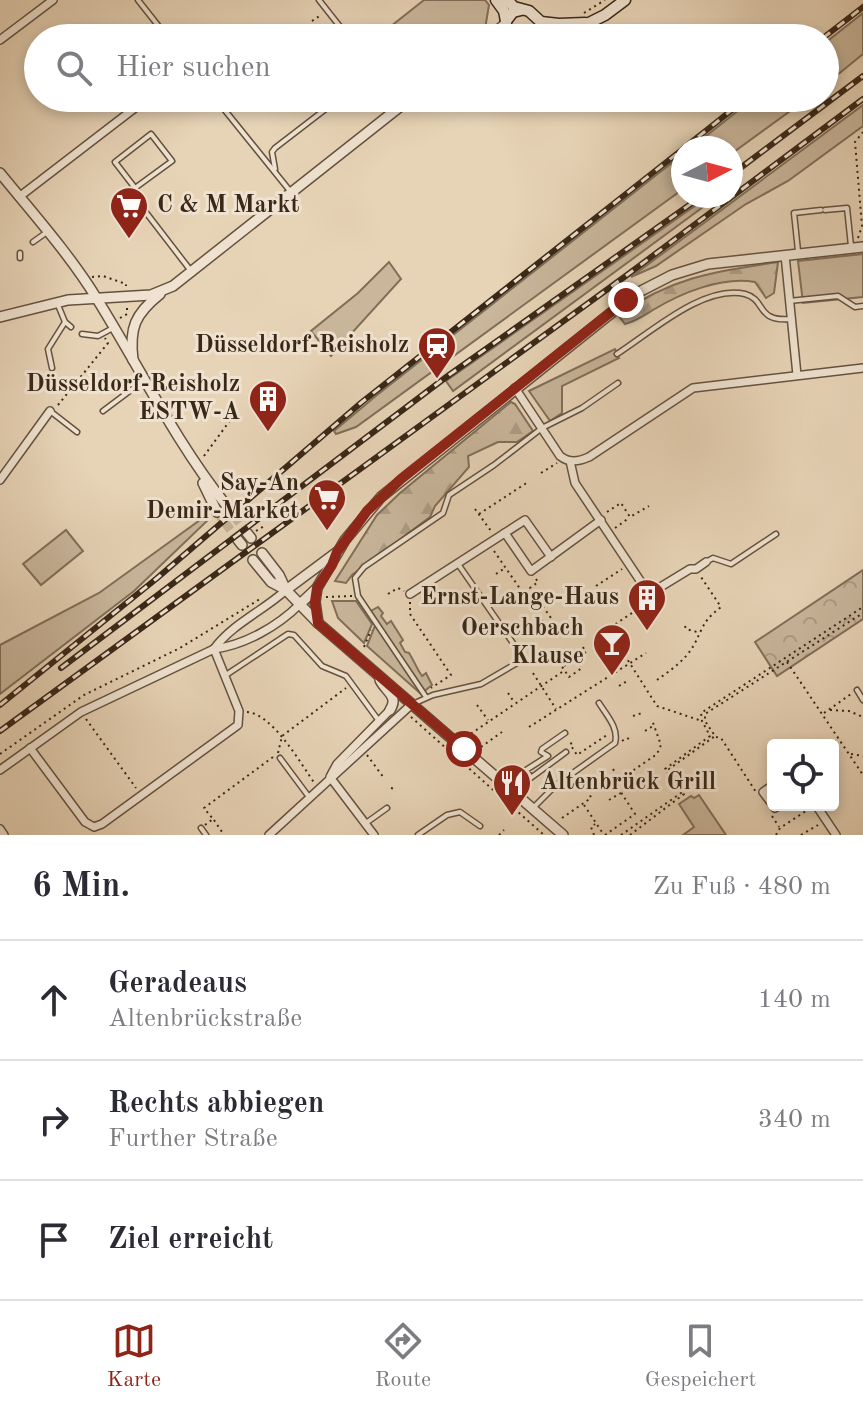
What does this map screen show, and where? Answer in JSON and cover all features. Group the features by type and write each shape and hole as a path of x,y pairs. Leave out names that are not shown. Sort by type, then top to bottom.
{"main road":[{"path":"496,0 504,11 506,22"},
{"path":"507,0 549,24 605,15 625,0"},
{"path":"506,22 513,12 523,9"},
{"path":"536,17 537,24"},
{"path":"578,24 582,19"}],"street":[{"path":"0,40 53,0"},
{"path":"19,197 130,112"},
{"path":"134,365 132,329 144,309 393,112"},
{"path":"0,173 96,297 197,469 217,512"},
{"path":"217,645 232,645 286,618 317,588 337,552 381,497 607,314 651,285 708,264 858,247"},
{"path":"785,255 797,375"},
{"path":"1,316 57,302 96,297 126,298 163,292"},
{"path":"567,460 589,457 693,388 863,368"},
{"path":"515,388 567,460 575,483 649,594 706,562"},
{"path":"0,480 50,411"},
{"path":"197,469 226,505"},
{"path":"505,533 531,571 600,519"},
{"path":"410,594 525,520 551,557"},
{"path":"257,540 286,590"},
{"path":"0,770 81,712 217,645 337,552"},
{"path":"253,560 271,582 286,590 318,623 563,835"},
{"path":"317,588 318,623"},
{"path":"30,748 89,826 102,824 240,722 217,645"},
{"path":"330,777 337,764 394,705 393,696 377,673"},
{"path":"269,835 412,704"},
{"path":"330,777 374,835"},
{"path":"767,789 763,792 767,797"},
{"path":"820,811 836,835"},
{"path":"0,829 4,835"}],"lane":[{"path":"138,0 157,24"},
{"path":"319,0 338,24"},
{"path":"226,112 291,193"},
{"path":"275,172 272,152 275,148 322,112"},
{"path":"135,188 172,161 151,134 115,162 135,188 141,206 193,273"},
{"path":"798,253 794,213 823,210 847,208 858,247"},
{"path":"33,242 47,232"},
{"path":"617,354 708,296 742,293 753,298 768,317 791,319"},
{"path":"789,301 838,296 855,307 863,306"},
{"path":"57,302 65,322 71,327"},
{"path":"0,305 1,316"},
{"path":"52,368 48,349 65,322"},
{"path":"82,334 98,336 113,328"},
{"path":"103,411 143,381"},
{"path":"425,695 358,596 354,583 358,572 443,513 449,495 542,428 582,408 618,383"},
{"path":"50,411 77,432"},
{"path":"706,562 713,558 731,564 776,534"},
{"path":"412,704 425,695 481,684 524,659 458,564"},
{"path":"226,675 291,634 322,666 346,676 379,721"},
{"path":"857,690 863,700"},
{"path":"532,808 556,785 613,746 616,732 599,703"},
{"path":"530,776 526,770 548,756 541,752 542,749 565,733"},
{"path":"513,791 566,752"},
{"path":"280,758 309,797"},
{"path":"366,823 387,808"},
{"path":"418,835 447,815 460,812 480,826"},
{"path":"201,828 206,835"}],"path":[{"path":"582,19 605,0"},
{"path":"312,21 327,10"},
{"path":"858,247 858,233 862,226 855,142 863,132"},
{"path":"50,411 61,403 108,343"},
{"path":"203,458 234,415"},
{"path":"541,473 567,460"},
{"path":"479,514 528,482"},
{"path":"497,494 501,500"},
{"path":"600,519 621,503 630,517"},
{"path":"609,532 649,506"},
{"path":"475,509 507,568 543,622 536,625"},
{"path":"257,540 266,525"},
{"path":"596,586 630,564"},
{"path":"496,574 507,568"},
{"path":"657,680 694,645 707,619 721,607 696,569"},
{"path":"531,571 538,582 530,588 551,618"},
{"path":"388,594 398,588 410,594 410,614 451,675 425,695"},
{"path":"649,594 646,605 608,629 657,706 703,721"},
{"path":"515,601 524,595"},
{"path":"326,597 348,596"},
{"path":"0,754 84,695 150,665 262,598"},
{"path":"763,792 755,792 721,738 712,736 701,713 863,607"},
{"path":"785,659 863,613"},
{"path":"704,614 707,619"},
{"path":"364,647 375,621"},
{"path":"681,632 685,627 698,633"},
{"path":"204,634 217,645"},
{"path":"466,737 586,652 581,644"},
{"path":"552,652 569,677 582,668"},
{"path":"529,727 646,653"},
{"path":"785,659 863,775"},
{"path":"663,666 668,672"},
{"path":"533,673 556,709"},
{"path":"619,686 629,680"},
{"path":"224,835 204,808 277,754 282,736 352,684"},
{"path":"823,714 857,690"},
{"path":"508,693 514,702"},
{"path":"477,705 488,721"},
{"path":"829,710 849,711 863,717"},
{"path":"239,711 255,713 282,736 318,788"},
{"path":"81,712 142,796"},
{"path":"633,716 642,713"},
{"path":"412,719 544,835"},
{"path":"596,823 591,827 595,834 604,835 635,814 615,783 657,754 661,745 652,720"},
{"path":"645,731 653,726"},
{"path":"572,743 577,755 614,730 622,741 627,738 632,740"},
{"path":"481,747 502,732"},
{"path":"621,835 681,793 665,769 712,736"},
{"path":"630,835 684,794 669,769 712,736"},
{"path":"366,754 384,778"},
{"path":"850,754 863,756"},
{"path":"859,769 863,766"},
{"path":"613,769 620,780"},
{"path":"562,818 591,798 588,789"},
{"path":"609,800 621,793"},
{"path":"583,804 604,835"},
{"path":"776,835 780,828 807,811"},
{"path":"518,821 523,817"},
{"path":"201,828 213,819"},
{"path":"801,835 826,820"},
{"path":"499,835 504,830"}],"green space":[{"path":"424,0 485,0 489,5 486,24 394,24"},
{"path":"863,13 863,54 839,74 839,32"},
{"path":"863,105 863,126 788,181 743,206 743,194"},
{"path":"736,112 789,112 743,145 743,136 706,136"},
{"path":"671,163 671,198 356,427 336,434 334,431"},
{"path":"692,208 702,208 453,391 446,381"},
{"path":"724,208 740,208 656,266 631,277"},
{"path":"863,254 863,297 803,303 798,261"},
{"path":"389,262 401,279 331,356 311,331 358,293"},
{"path":"778,262 774,293 766,298 755,282 729,281 689,292 625,324 618,315 657,292 694,278"},
{"path":"615,349 619,358 562,386 562,413 550,421 529,391"},
{"path":"511,402 533,431 517,442 498,442 468,456 469,467 435,506 430,517 352,575 346,583 335,581 377,515"},
{"path":"207,515 208,520 134,591 0,694 0,645 99,593"},
{"path":"66,530 83,551 41,585 23,564"},
{"path":"863,570 863,619 777,676 755,642"},
{"path":"332,601 356,601 372,624 364,643 338,618"},
{"path":"378,607 387,624 391,621 403,640 400,643 405,652 409,653 422,676 426,673 432,685 421,694 367,646 376,623 369,612"},
{"path":"699,795 726,835 683,835 694,827 679,804"}],"tunnel":[{"path":"226,505 247,533"},
{"path":"217,512 238,540"}],"railway":[{"path":"839,26 863,7"},
{"path":"839,94 863,76"},
{"path":"0,731 627,275 863,99"},
{"path":"699,136 729,112"},
{"path":"743,166 815,112"},
{"path":"0,705 156,579 362,402 671,158"},
{"path":"61,668 449,375 685,208"}],"place":[{"name":"C & M Markt","path":"129,240"},
{"name":"Düsseldorf-Reisholz","path":"437,380"},
{"name":"Düsseldorf-Reisholz ESTW-A","path":"268,433"},
{"name":"Say-An Demir-Market","path":"327,532"},
{"name":"Ernst-Lange-Haus","path":"647,632"},
{"name":"Oerschbach Klause","path":"612,677"},
{"name":"Altenbrück Grill","path":"512,817"}],"route":[{"path":"464,749 318,623 317,588 345,540 381,497 626,300"}]}
